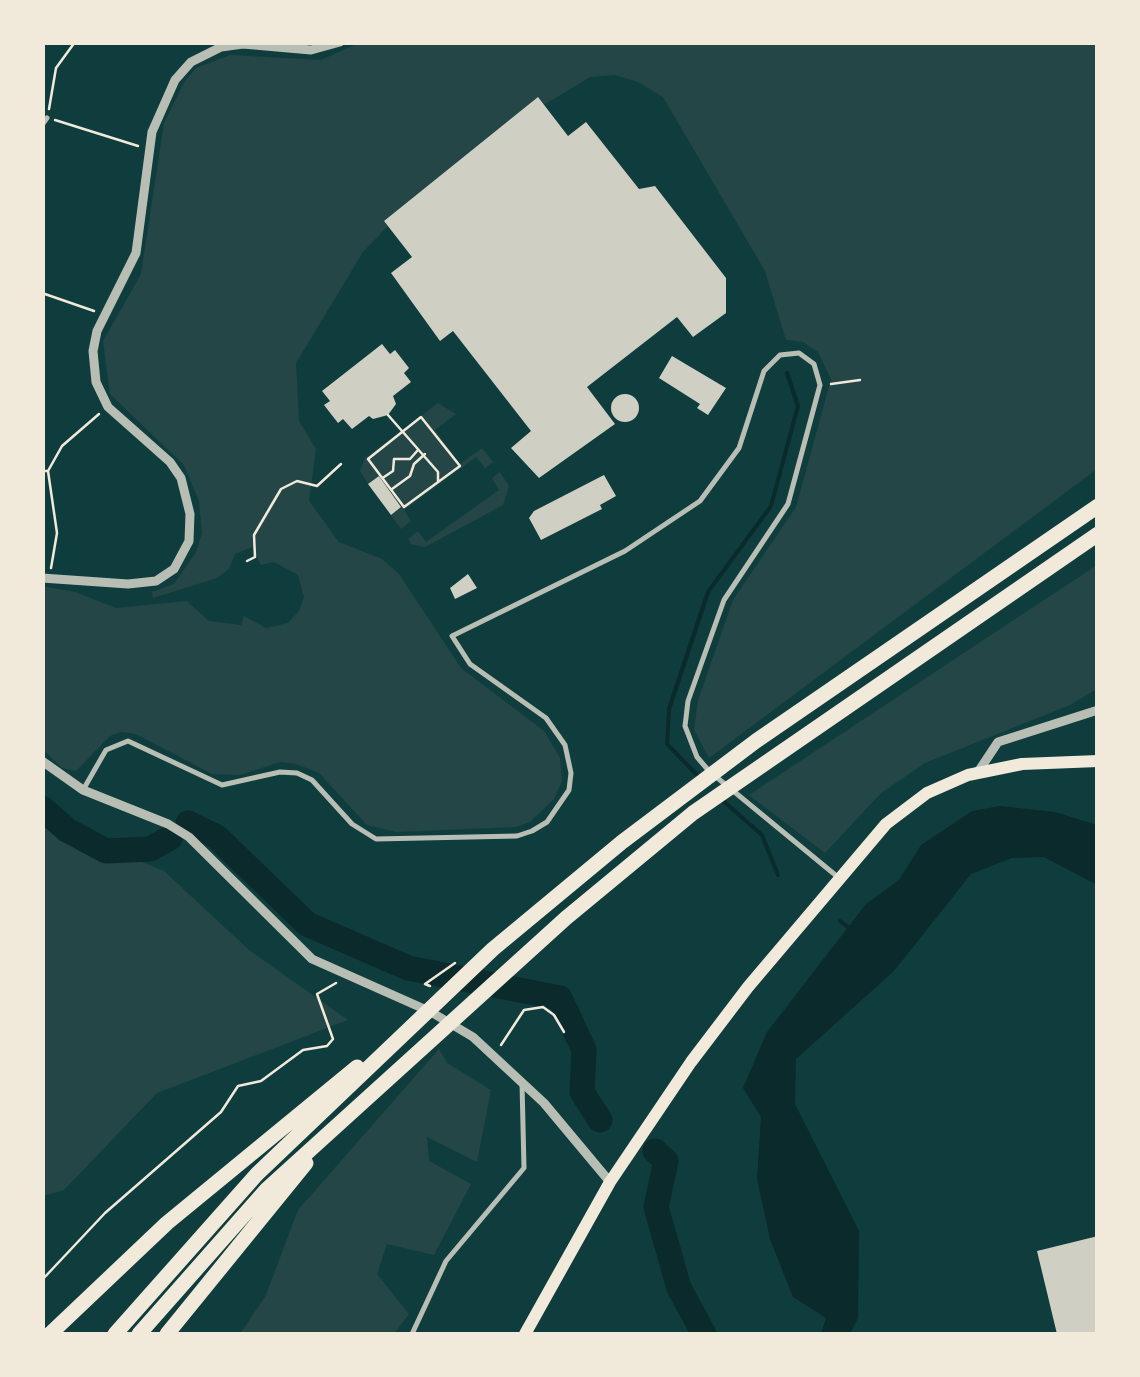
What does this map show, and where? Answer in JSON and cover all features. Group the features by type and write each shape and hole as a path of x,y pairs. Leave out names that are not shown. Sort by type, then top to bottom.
{"highway":[{"path":"115,1334 257,1174 339,1100 440,996 550,902 756,742 1098,506"},
{"path":"50,1334 167,1223 339,1100 375,1087 566,918 694,813 1098,534"},
{"path":"140,1334 339,1100"},
{"path":"167,1334 339,1100"},
{"path":"66,1334 112,1278"}],"main road":[{"path":"524,1334 610,1182 714,1032 875,836 912,803 978,772 1022,764 1098,761"}],"street":[{"path":"46,579 144,583 164,578 185,552 191,529 187,496 177,470 108,407 96,382 93,351 105,316 136,253 149,150 158,115 175,80 201,55 243,44 302,50 340,42"},
{"path":"978,772 998,742 1098,710"},
{"path":"42,762 83,790 189,837 298,948 346,977 432,1012 495,1054 610,1182"}],"lane":[{"path":"42,125 46,118"},
{"path":"83,790 106,750 128,741 222,785 280,772 298,773 312,780 352,824 376,839 517,836 547,822 568,790 571,773 566,744 546,718 470,664 452,636 625,551 700,501 729,467 764,371 780,354 799,353 808,358 820,385 788,504 724,600 688,702 685,726 696,758 709,771 839,878"},
{"path":"412,1334 446,1260 524,1168 522,1080"}],"path":[{"path":"75,42 56,68 46,118 149,150"},
{"path":"42,292 105,316"},
{"path":"820,385 860,380"},
{"path":"46,579 57,533 45,471 62,446 108,407"},
{"path":"388,415 401,433 410,435 424,452 438,472 438,482"},
{"path":"420,417 460,466 404,508 368,459 410,425 420,417"},
{"path":"410,425 410,435"},
{"path":"382,478 393,470 394,459 410,459 424,452"},
{"path":"391,490 410,476 424,452"},
{"path":"410,459 414,464"},
{"path":"247,561 255,557 251,545 254,535 281,489 297,481 318,486 342,464"},
{"path":"438,472 449,474"},
{"path":"426,984 450,963"},
{"path":"42,1280 105,1213 221,1112 238,1086 261,1081 303,1050 326,1046 334,1039 317,994 346,977"},
{"path":"495,1054 524,1010 543,1007 554,1014 564,1032"}],"shaded area":[{"path":"361,42 1097,43 1097,469 709,758 694,730 698,700 733,600 796,507 831,379 818,352 803,342 786,340 765,271 663,97 638,82 615,75 590,77 544,105 538,98 384,221 388,226 363,252 296,363 299,421 316,449 309,501 339,542 382,559 399,574 461,668 544,731 560,758 562,781 554,799 530,822 516,827 396,832 367,825 319,773 296,764 280,762 240,775 212,774 136,734 121,732 110,736 76,771 62,768 43,749 42,586 75,592 116,608 187,601 209,621 241,625 244,616 266,628 288,623 299,611 304,597 298,575 274,562 261,565 252,547 235,554 229,569 217,578 153,598 152,592 174,584 196,552 202,533 199,501 184,465 110,394 103,341 141,274 164,123 196,68 230,55 321,60"},
{"path":"438,403 456,414 435,430 460,464 482,448 493,462 485,468 476,457 404,510 411,521 401,529 391,515 401,507 379,476 368,484 360,471 365,458"},
{"path":"500,472 509,486 503,505 425,547 411,544 408,539 418,531 426,542 499,490 492,478"},
{"path":"1097,565 1097,689 1070,705 925,763 881,793 825,853 749,795"},
{"path":"1000,806 1055,812 1097,825 1097,885 1044,857 1012,858 971,874 894,971 796,1059 795,1104 859,1231 858,1318 850,1334 821,1334 826,1318 793,1297 770,1239 757,1179 761,1117 743,1088 767,1032 866,904 899,880 921,845 972,811"},
{"path":"42,817 57,828 164,871 249,950 348,1020 157,1093 64,1190 43,1196"},
{"path":"439,1049 447,1063 491,1090 477,1162 427,1137 429,1161 471,1184 434,1255 387,1244 377,1274 409,1314 394,1334 240,1334 266,1295 298,1210"}],"building":[{"path":"538,97 568,136 586,122 639,189 655,186 726,278 726,313 693,337 677,317 587,387 615,424 539,478 511,448 531,431 453,331 440,341 391,273 412,257 384,221"},
{"path":"382,344 390,354 395,350 409,368 404,373 411,382 393,396 396,404 388,415 373,419 369,416 352,429 343,419 338,423 324,405 330,401 322,391"},
{"path":"672,356 726,388 708,415 697,408 700,404 659,378"},
{"path":"625,394 635,398 639,408 635,418 625,422 615,418 611,408 615,398"},
{"path":"604,475 616,496 600,505 602,509 541,540 529,518 534,511"},
{"path":"379,476 401,507 391,515 368,484"},
{"path":"468,574 477,588 455,599 450,588"},
{"path":"1098,1236 1098,1334 1057,1334 1037,1251"}],"waterway":[{"path":"699,777 667,744 669,709 708,592 771,506 798,406 787,373"},
{"path":"720,798 762,835 778,875"},
{"path":"42,808 67,830 106,851 150,849 170,838"},
{"path":"188,823 217,837 307,924 408,968 560,998 584,1050 582,1092 600,1120"},
{"path":"840,921 852,930"},
{"path":"655,1151 666,1161 656,1207 679,1288 704,1334"}]}
